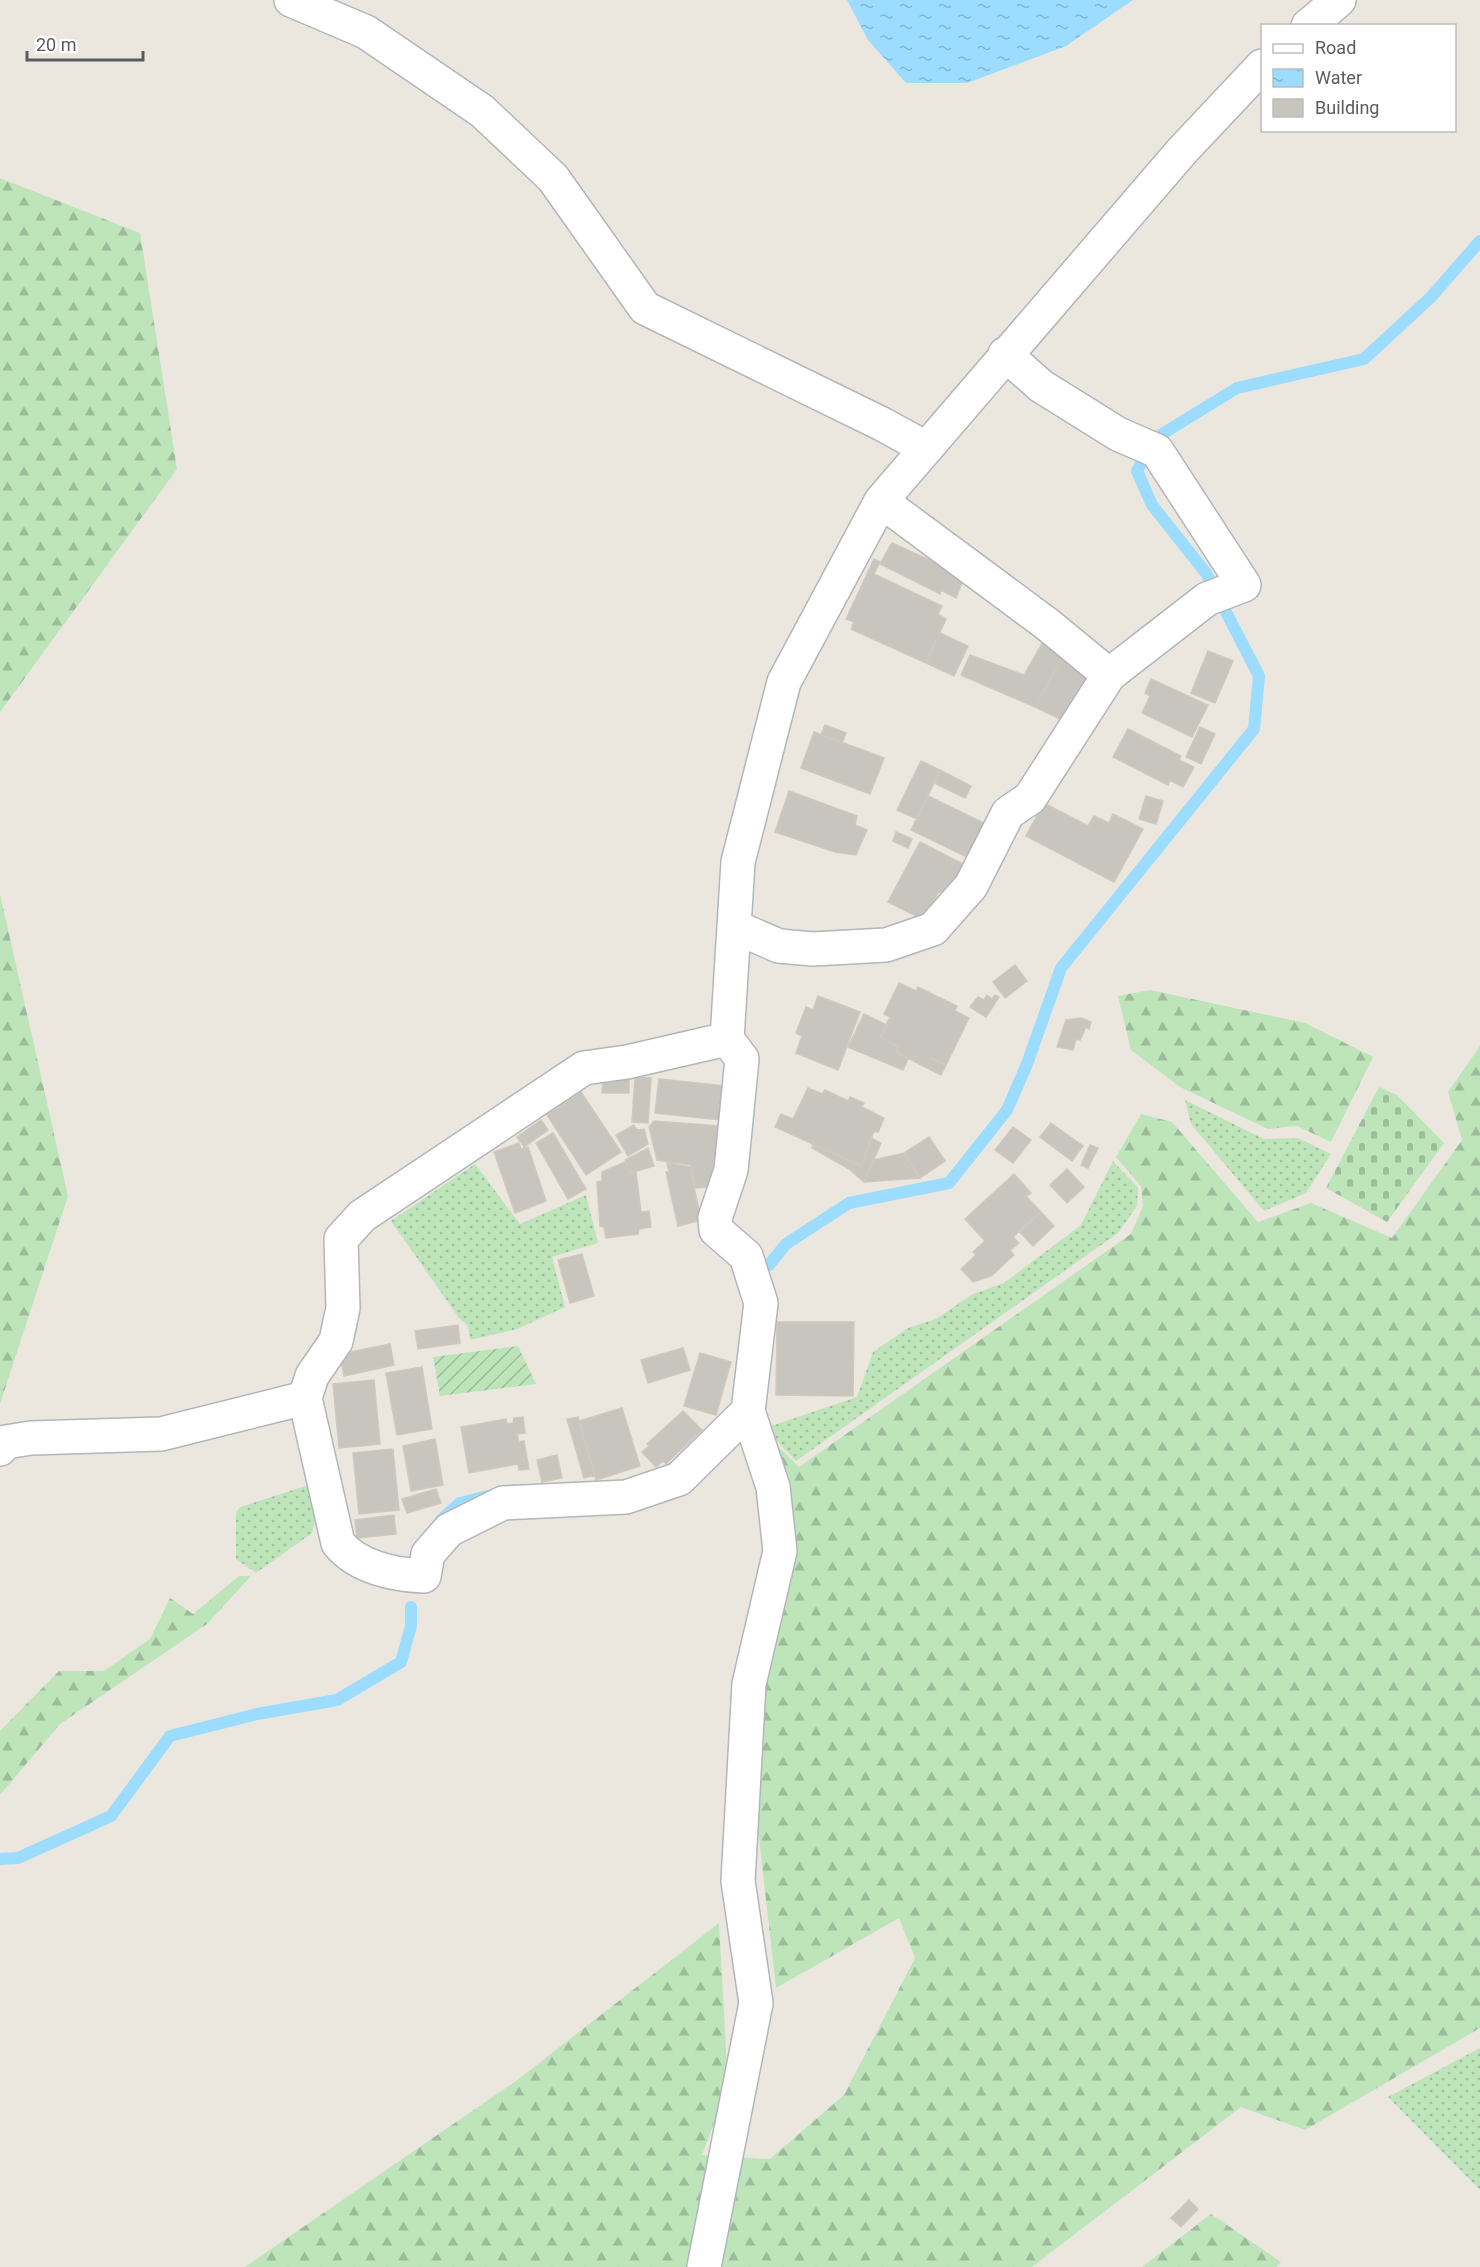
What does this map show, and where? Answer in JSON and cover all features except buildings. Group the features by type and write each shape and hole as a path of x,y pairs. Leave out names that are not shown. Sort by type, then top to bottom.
{"street":[{"path":"291,0 366,32 482,111 553,178 645,308 882,424 924,447"},
{"path":"1310,24 1339,0"},
{"path":"704,2267 714,2204 756,2003 738,1881 749,1684 780,1551 772,1487 748,1412 761,1303 746,1256 716,1230 715,1218 731,1170 742,1059 728,1039 738,862 784,682 881,501 924,447 1182,151 1261,68"},
{"path":"735,930 742,930 779,946 813,949 886,945 933,929 971,886 1008,813 1030,798 1109,675 1207,599 1244,585 1157,451 1118,434 1041,386 1005,354"},
{"path":"881,501 1038,617 1109,675"},
{"path":"728,1039 627,1062 584,1068 362,1216 341,1239 343,1308 336,1341 312,1376 305,1398 338,1543 347,1555 396,1575 424,1576 428,1554 449,1530 503,1503 626,1497 679,1479 748,1412"},
{"path":"0,1449 6,1442 31,1438 161,1434 305,1398"}],"green space":[{"path":"0,178 140,233 177,469 0,712"},
{"path":"0,894 68,1196 0,1404"},
{"path":"1150,990 1305,1023 1373,1057 1331,1142 1297,1126 1268,1129 1180,1087 1131,1050 1118,996"},
{"path":"1480,1046 1480,2028 1305,2130 1241,2107 1032,2267 245,2267 516,2081 719,1923 728,2086 702,2155 770,2159 844,2095 915,1958 899,1918 776,1988 752,1776 789,1486 761,1430 799,1467 1131,1234 1143,1206 1141,1186 1116,1157 1141,1114 1172,1122 1258,1222 1311,1203 1392,1238 1462,1140 1448,1092"},
{"path":"1379,1087 1397,1095 1444,1143 1387,1222 1326,1188"},
{"path":"1185,1100 1264,1139 1298,1138 1331,1154 1306,1193 1264,1211 1191,1124"},
{"path":"1113,1161 1138,1188 1137,1206 1118,1233 796,1461 761,1424 774,1425 857,1397 873,1352 908,1328 936,1319 973,1294 1004,1283 1081,1225"},
{"path":"475,1164 520,1224 586,1195 598,1243 552,1257 565,1307 517,1329 470,1340 468,1326 459,1318 391,1221"},
{"path":"518,1346 536,1384 440,1396 433,1357"},
{"path":"315,1483 318,1509 312,1533 256,1573 236,1559 236,1513 240,1507"},
{"path":"239,1576 251,1576 207,1624 60,1724 0,1795 0,1731 59,1671 104,1671 150,1639 170,1598 193,1614"},
{"path":"1480,2048 1480,2189 1479,2189 1388,2097"},
{"path":"1211,2214 1281,2262 1276,2267 1142,2267"}],"water":[{"path":"847,0 1133,0 1066,46 967,83 906,83 868,40"}],"waterway":[{"path":"769,1265 786,1244 849,1203 949,1183 1007,1110 1027,1064 1061,968 1254,729 1259,676 1206,573 1152,505 1137,471 1154,439 1237,388 1364,359 1431,297 1480,241"},
{"path":"441,1520 460,1503 488,1496"},
{"path":"0,1859 18,1858 111,1816 170,1736 257,1714 337,1700 401,1662 411,1626 411,1607"}]}
